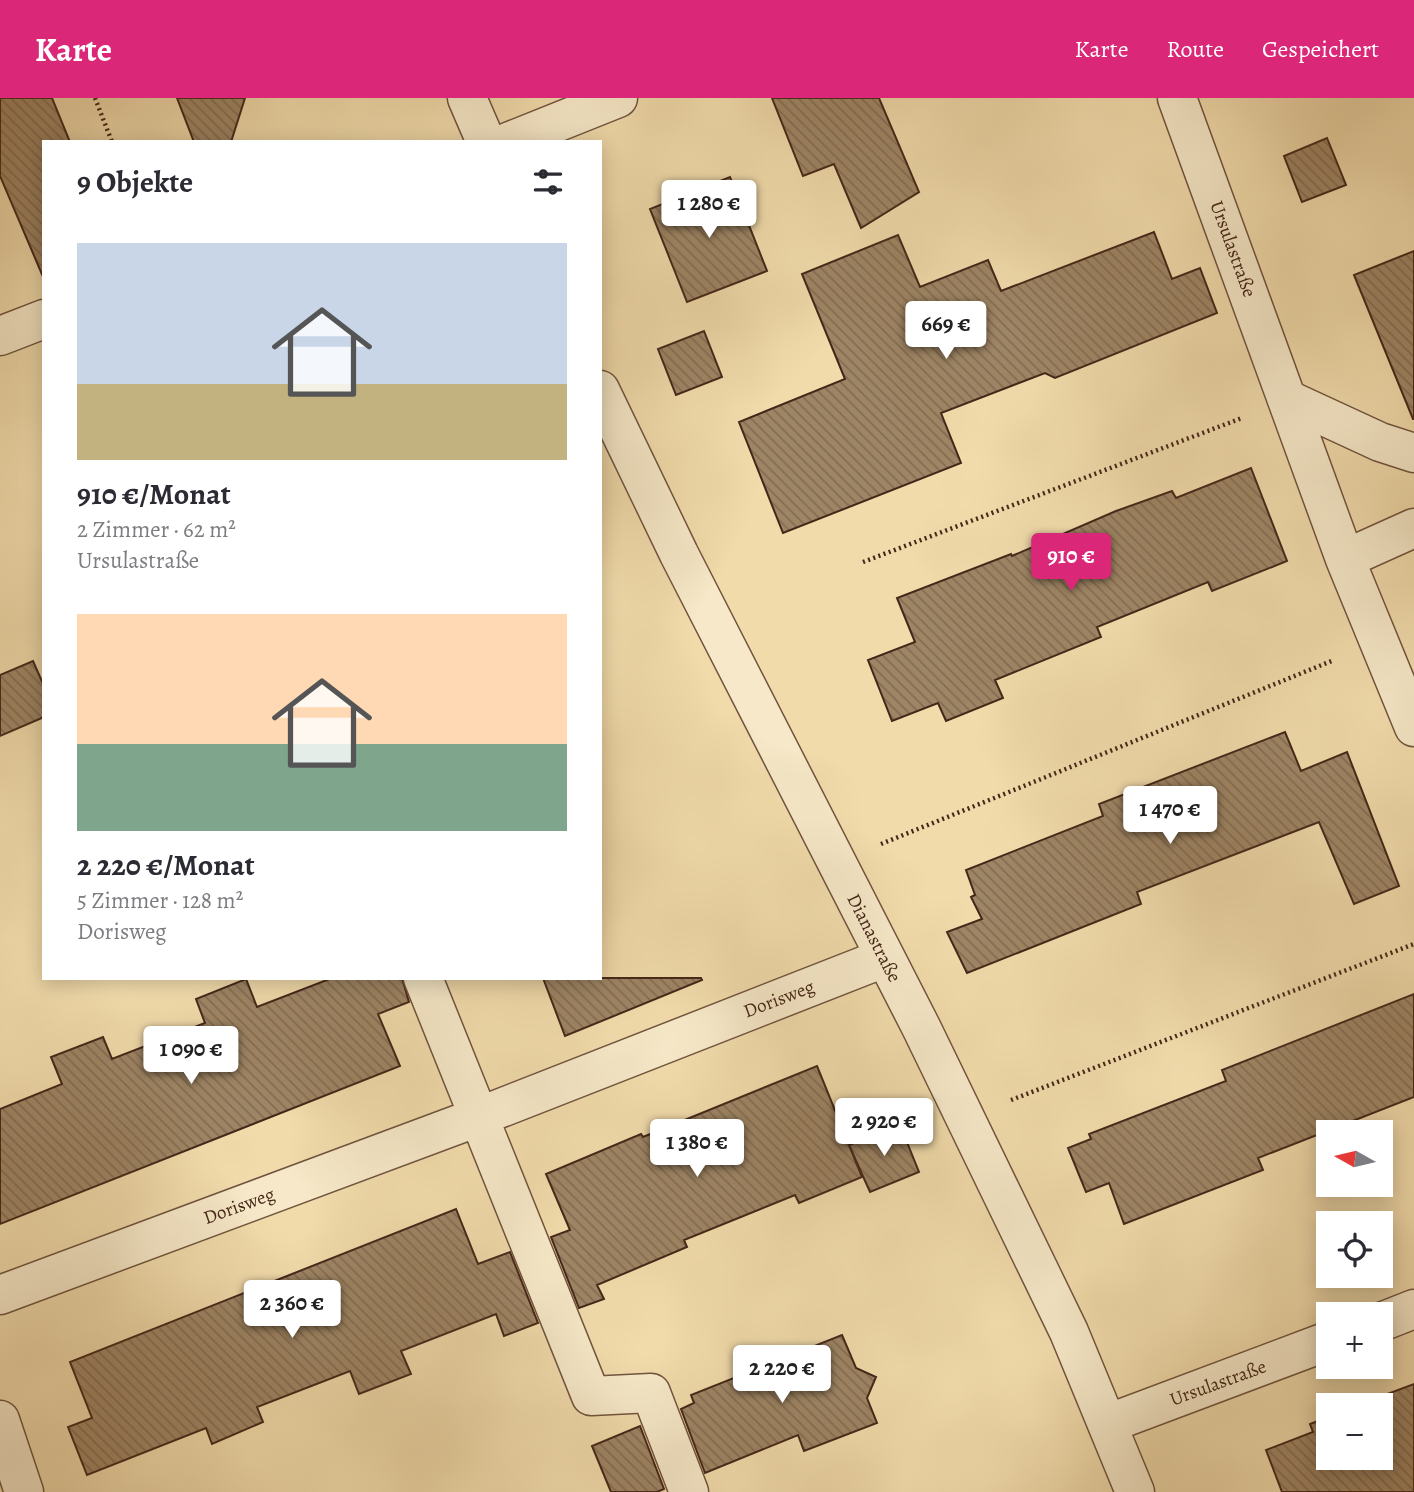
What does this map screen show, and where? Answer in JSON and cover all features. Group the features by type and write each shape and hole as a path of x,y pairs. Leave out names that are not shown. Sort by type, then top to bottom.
{"street":[{"path":"467,98 485,140"},
{"path":"513,140 618,98"},
{"name":"Ursulastraße","path":"1177,98 1345,559 1414,727"},
{"path":"0,336 42,320"},
{"name":"Dianastraße","path":"602,394 679,554 965,1118 1069,1332 1135,1492"},
{"path":"1289,400 1380,442 1414,453"},
{"path":"1345,559 1414,528"},
{"name":"Dorisweg","path":"0,1295 478,1117 884,958"},
{"path":"424,980 591,1396 651,1393 689,1492"},
{"path":"1393,1317 1414,1309"},
{"name":"Ursulastraße","path":"1107,1424 1316,1346"},
{"path":"0,1420 24,1492"}],"path":[{"path":"95,98 111,140"},
{"path":"863,562 1289,400"},
{"path":"835,863 1379,641"},
{"path":"965,1118 1414,944"}],"building":[{"path":"0,98 52,98 69,140 42,140 42,274 0,176"},
{"path":"177,98 245,98 232,140 193,140"},
{"path":"772,98 879,98 919,192 861,228 834,164 803,176"},
{"path":"1327,138 1346,185 1302,202 1284,156"},
{"path":"730,177 767,271 687,302 650,209"},
{"path":"1154,232 1172,279 1200,268 1217,313 1055,378 1045,373 941,413 961,463 783,533 739,422 845,379 802,274 898,235 920,287 988,260 1001,291"},
{"path":"1414,251 1414,419 1413,419 1354,275"},
{"path":"704,331 722,377 676,395 658,349"},
{"path":"1251,468 1287,561 1212,591 1208,582 1097,627 1101,637 995,680 1003,698 946,721 938,703 892,721 868,660 915,642 897,598 1011,554 1012,556 1116,511 1172,491 1176,498"},
{"path":"33,661 42,681 42,718 0,736 0,675"},
{"path":"1285,732 1301,771 1347,752 1399,886 1354,904 1319,822 1137,892 1141,904 967,973 947,932 982,919 971,897 975,895 966,870 1103,816 1099,804"},
{"path":"244,980 246,980 257,1007 327,980 403,980 409,1002 378,1014 400,1066 0,1224 0,1109 62,1084 51,1057 103,1037 112,1059 205,1023 196,999"},
{"path":"544,980 702,980 565,1036"},
{"path":"1414,994 1414,1097 1355,1120 1316,1120 1316,1135 1258,1158 1263,1170 1124,1224 1109,1183 1086,1192 1068,1148 1091,1139 1089,1134 1226,1081 1222,1070"},
{"path":"817,1066 862,1177 799,1203 795,1195 684,1240 687,1247 597,1285 604,1299 579,1308 551,1237 570,1230 546,1174"},
{"path":"900,1125 919,1172 870,1192 849,1145"},
{"path":"456,1209 478,1264 510,1252 538,1323 504,1336 496,1314 401,1351 411,1374 359,1394 350,1371 257,1407 263,1422 212,1444 206,1428 87,1475 68,1427 92,1418 70,1362"},
{"path":"842,1335 856,1368 876,1377 867,1398 877,1423 804,1451 798,1435 705,1473 681,1409 694,1403 691,1395"},
{"path":"1414,1384 1414,1492 1282,1492 1266,1450 1313,1432 1310,1424 1316,1422 1316,1470 1393,1470 1393,1393 1390,1393"},
{"path":"640,1426 664,1489 657,1492 611,1492 592,1446"}]}
